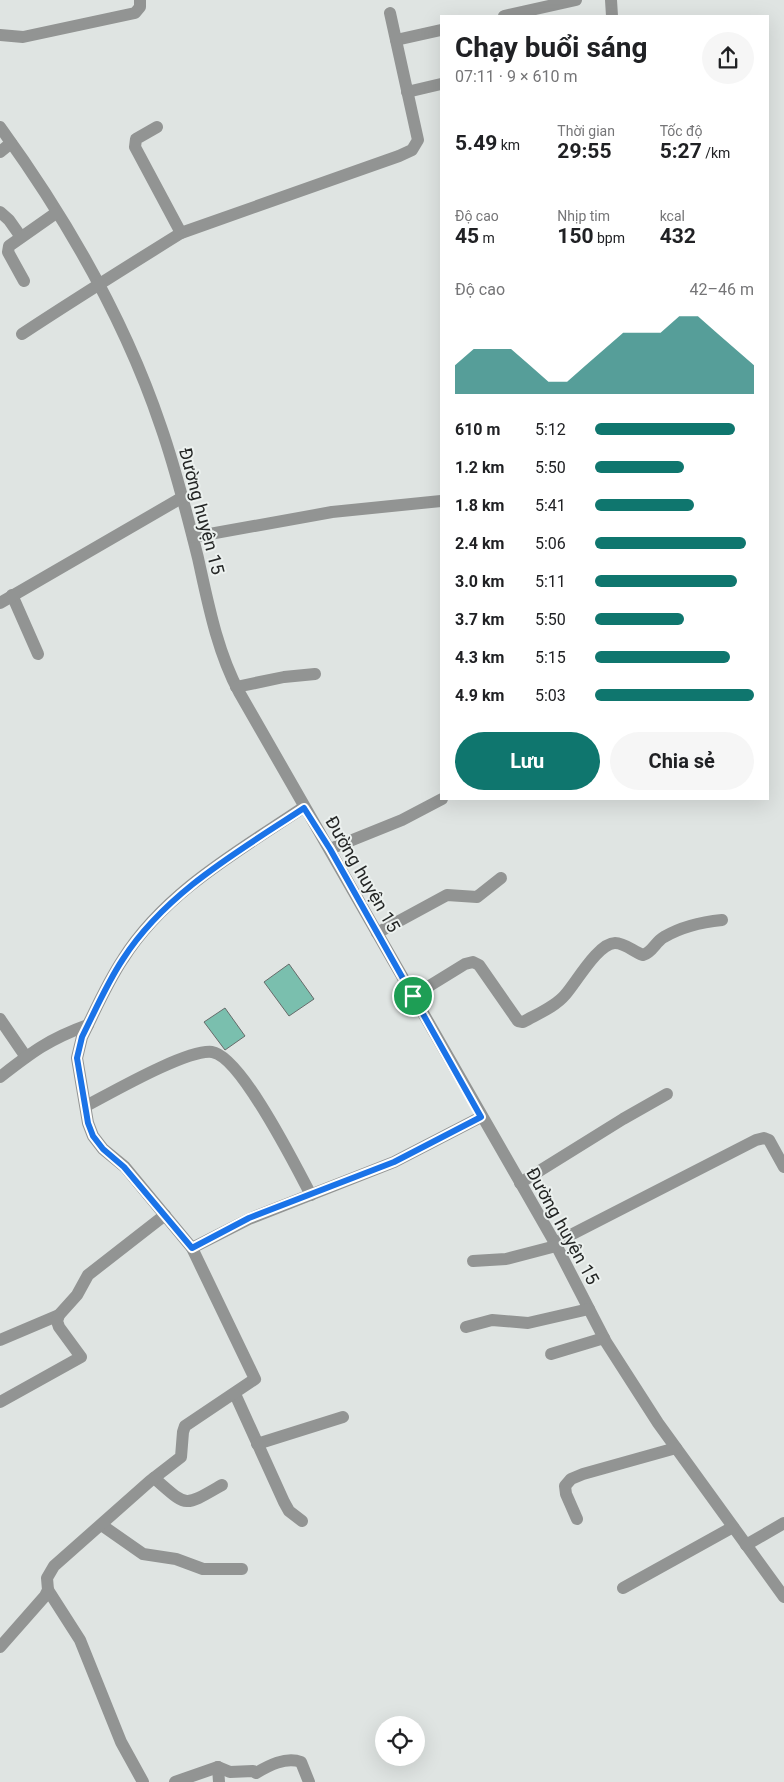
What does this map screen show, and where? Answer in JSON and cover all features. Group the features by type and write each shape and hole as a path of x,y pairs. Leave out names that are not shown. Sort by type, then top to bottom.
{"street":[{"path":"0,35 23,37 135,13 140,7 140,0"},
{"path":"508,15 576,0"},
{"path":"612,0 612,15"},
{"path":"22,334 98,284 159,249 181,233 357,172 412,150 418,140 390,13"},
{"path":"396,40 440,30"},
{"path":"407,92 440,84"},
{"name":"Đường huyện 15","path":"0,127 56,213 98,284 134,356 161,426 183,497 209,606 228,669 236,687 555,1244 604,1338 658,1424 784,1597"},
{"path":"157,127 136,139 135,147 181,233"},
{"path":"0,152 11,143"},
{"path":"0,212 9,220 20,237"},
{"path":"24,281 8,252 10,244 56,213"},
{"path":"0,602 183,497"},
{"path":"193,537 332,512 440,501"},
{"path":"12,595 38,654"},
{"path":"236,687 284,676 315,674"},
{"path":"330,849 402,820 440,800"},
{"path":"142,1782 121,1742 80,1640 48,1590 47,1578 54,1566 103,1526 154,1478 182,1457 185,1426 253,1382 255,1375 192,1248 124,1167 103,1149 93,1136 77,1058 82,1037 123,958 158,914 197,880 304,808"},
{"path":"377,933 447,895 477,897 501,878"},
{"path":"413,996 465,964 473,962 479,965 518,1021 524,1022 558,1002 592,960 607,946 614,943 622,944 643,955 650,953 662,938 678,930 703,922 722,920"},
{"path":"0,1019 26,1057"},
{"path":"0,1076 58,1036 88,1025"},
{"path":"86,1106 192,1055 214,1052 232,1065 263,1108 311,1195"},
{"path":"520,1183 667,1094"},
{"path":"192,1248 249,1218 394,1162 481,1117"},
{"path":"473,1261 506,1259 555,1244 756,1140 764,1138 769,1140 784,1167"},
{"path":"0,1402 81,1357 59,1327 57,1321 59,1315 76,1295 88,1275 165,1215"},
{"path":"466,1327 492,1320 528,1322 589,1309"},
{"path":"0,1340 59,1315"},
{"path":"551,1354 604,1338"},
{"path":"235,1394 284,1502 290,1511 302,1521"},
{"path":"257,1444 343,1417"},
{"path":"576,1519 566,1494 565,1486 571,1479 676,1448"},
{"path":"154,1478 182,1501 188,1502 222,1485"},
{"path":"746,1545 784,1523"},
{"path":"103,1526 135,1551 144,1554 176,1559 203,1568 242,1569"},
{"path":"623,1588 733,1527"},
{"path":"0,1647 45,1596 48,1590"},
{"path":"175,1782 218,1766 230,1772 253,1771 257,1778 282,1762 298,1761 306,1771 309,1782"},
{"path":"218,1766 219,1782"}],"building":[{"path":"289,964 314,999 289,1016 264,982"},
{"path":"225,1008 245,1036 225,1050 204,1022"}],"route":[{"path":"304,808 330,849 413,996 481,1117 394,1162 249,1218 192,1248 124,1167 103,1149 93,1136 88,1123 77,1058 78,1048 94,1012 123,958 158,914 197,880 304,808"}]}
